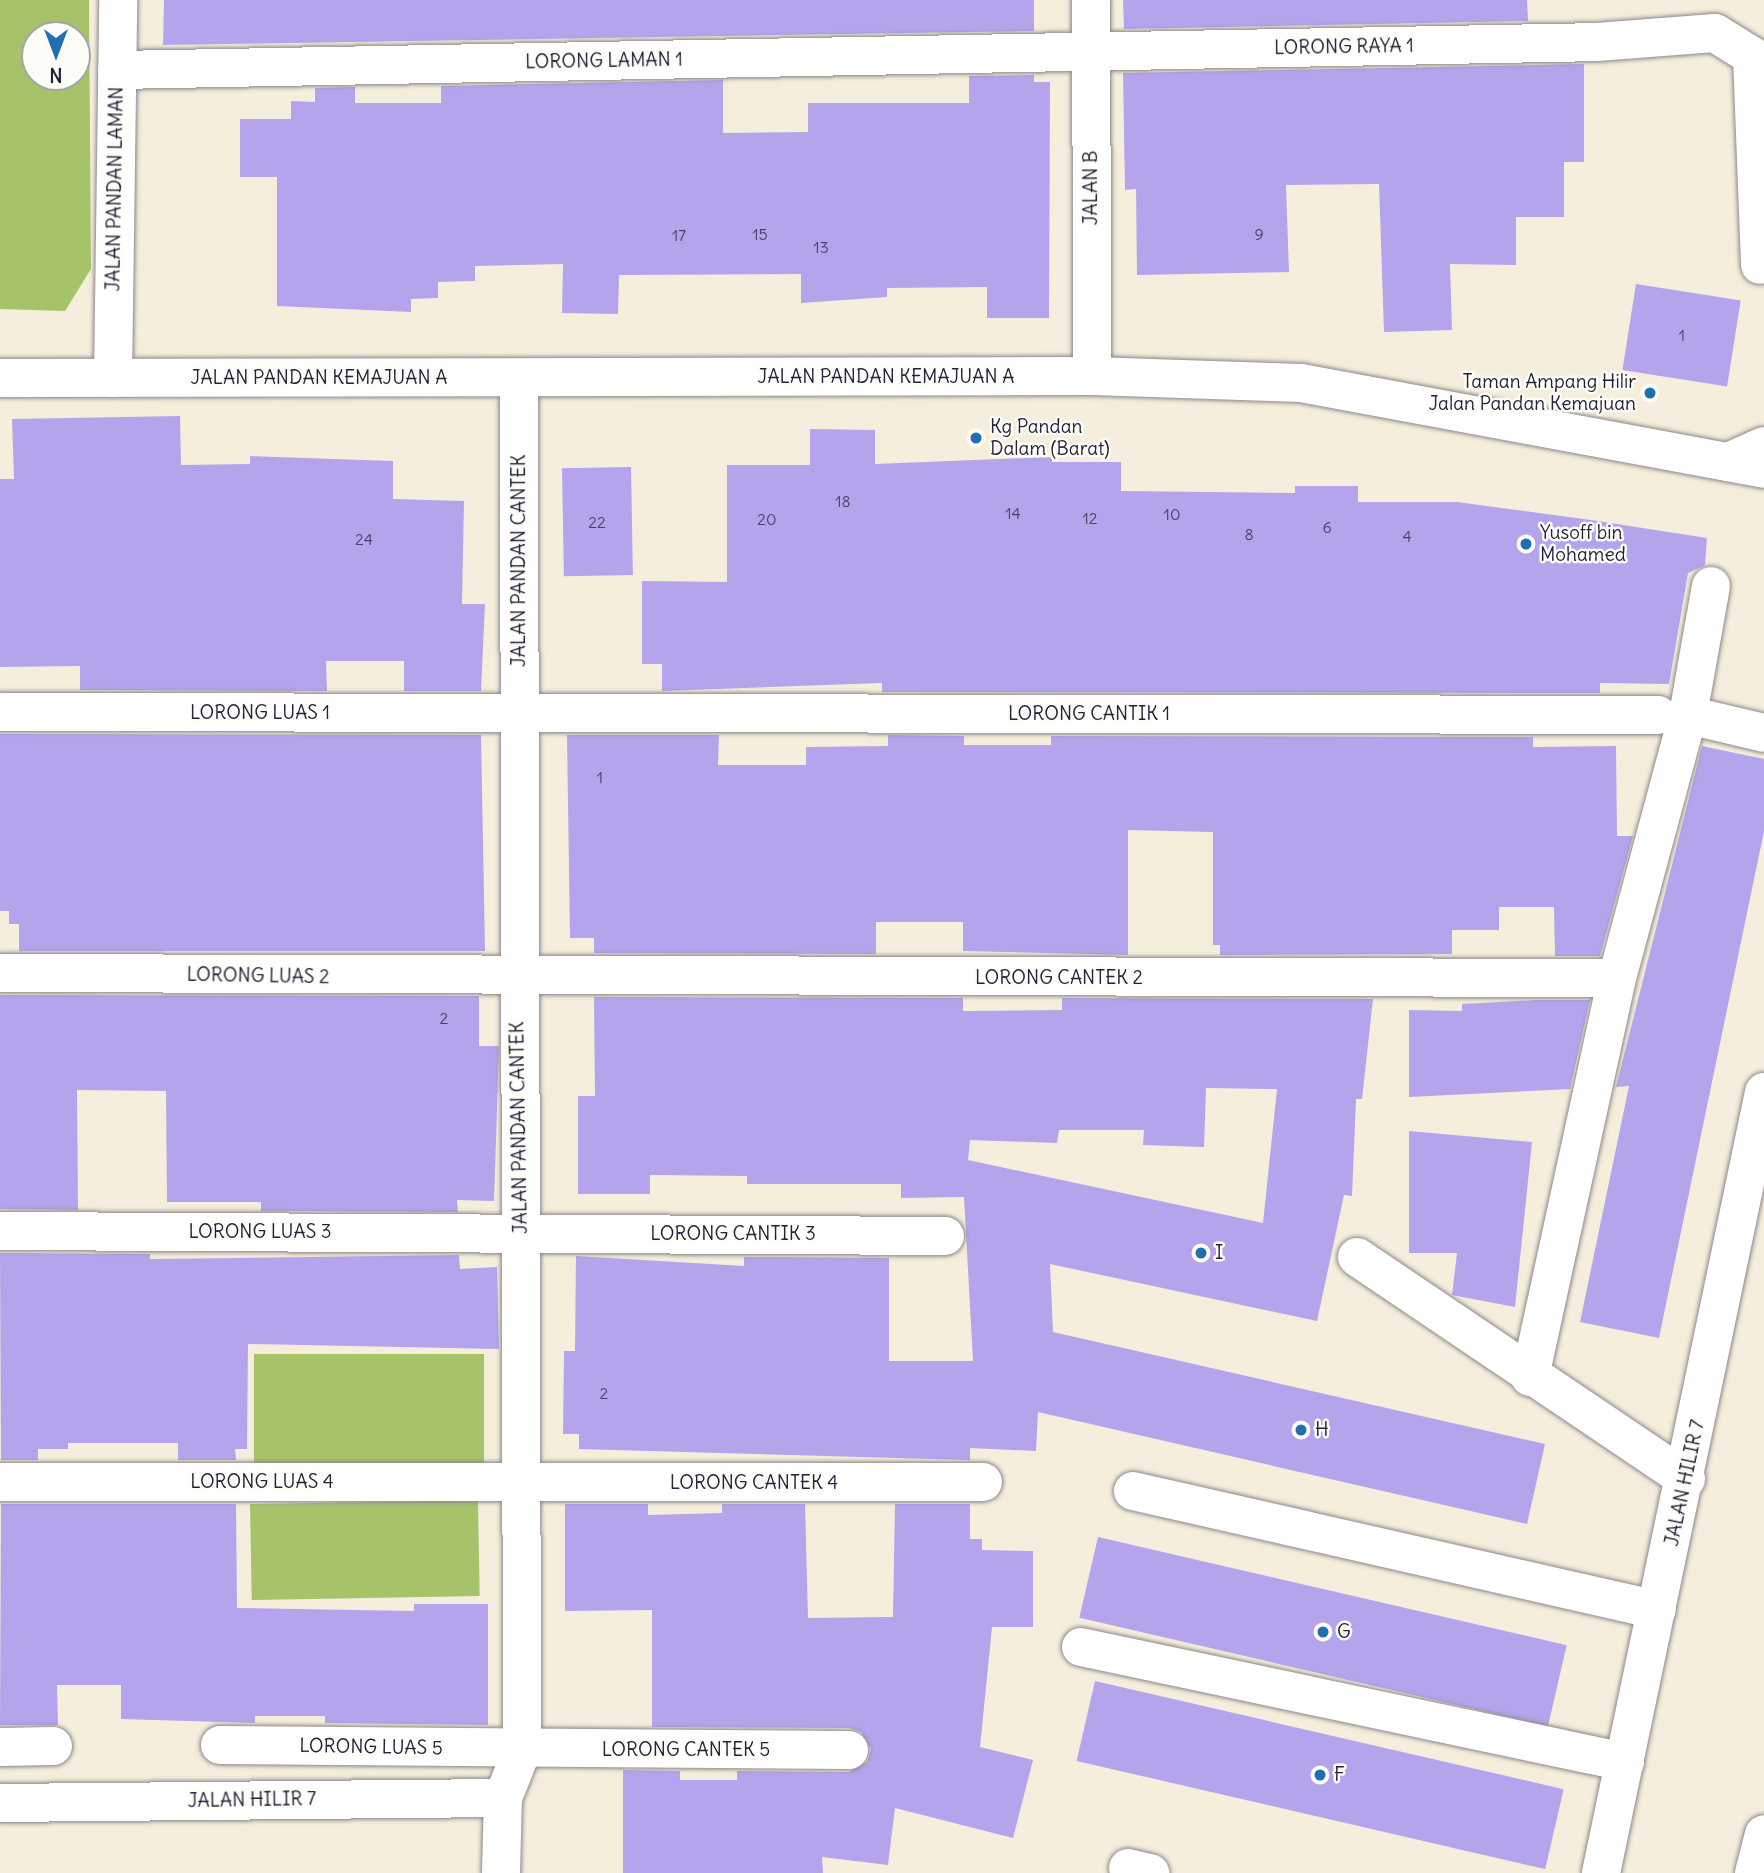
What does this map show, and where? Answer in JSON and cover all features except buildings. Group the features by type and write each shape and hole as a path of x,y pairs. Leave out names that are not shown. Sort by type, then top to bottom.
{"main road":[{"name":"JALAN PANDAN LAMAN","path":"113,379 118,0"},
{"name":"JALAN B","path":"1091,0 1092,376"},
{"name":"LORONG RAYA 1","path":"1091,53 1597,42 1715,33 1752,56 1760,265"},
{"name":"LORONG LAMAN 1","path":"117,70 1091,53"},
{"name":"JALAN PANDAN KEMAJUAN A","path":"0,379 1092,376 1301,383 1746,466"},
{"name":"JALAN PANDAN CANTEK","path":"501,1873 503,1798 522,1750 524,1483 517,979 519,379"},
{"path":"1764,446 1746,466 1764,484"},
{"path":"1530,1377 1673,715 1711,586"},
{"name":"LORONG LUAS 1","path":"0,712 519,714"},
{"name":"LORONG CANTIK 1","path":"519,714 1673,715 1764,733"},
{"name":"LORONG LUAS 2","path":"0,973 517,979"},
{"name":"LORONG CANTEK 2","path":"517,979 1601,978"},
{"name":"JALAN HILIR 7","path":"1601,1873 1686,1479 1764,1092"},
{"name":"LORONG LUAS 3","path":"0,1231 521,1233"},
{"name":"LORONG CANTIK 3","path":"521,1233 945,1236"},
{"path":"1357,1257 1530,1377 1686,1479"},
{"name":"LORONG LUAS 4","path":"0,1482 524,1483"},
{"name":"LORONG CANTEK 4","path":"524,1483 983,1482"},
{"path":"1133,1491 1657,1609"},
{"path":"1081,1647 1625,1762"},
{"name":"LORONG LUAS 5","path":"220,1745 522,1750"},
{"path":"0,1746 53,1746"},
{"name":"LORONG CANTEK 5","path":"522,1750 849,1750"},
{"name":"JALAN HILIR 7","path":"0,1803 503,1798"},
{"path":"1754,1873 1764,1834"}],"green space":[{"path":"0,0 89,0 89,21 21,21 21,91 90,91 91,269 65,311 0,309"},
{"path":"254,1354 484,1354 484,1468 254,1468"},
{"path":"478,1500 480,1596 252,1600 250,1504"}],"place":[{"name":"Taman Ampang Hilir Jalan Pandan Kemajuan","path":"1650,393"},
{"name":"Kg Pandan Dalam (Barat)","path":"976,438"},
{"name":"Yusoff bin Mohamed","path":"1526,544"},
{"name":"I","path":"1201,1253"},
{"name":"H","path":"1301,1430"},
{"name":"G","path":"1323,1632"},
{"name":"F","path":"1320,1775"}]}
